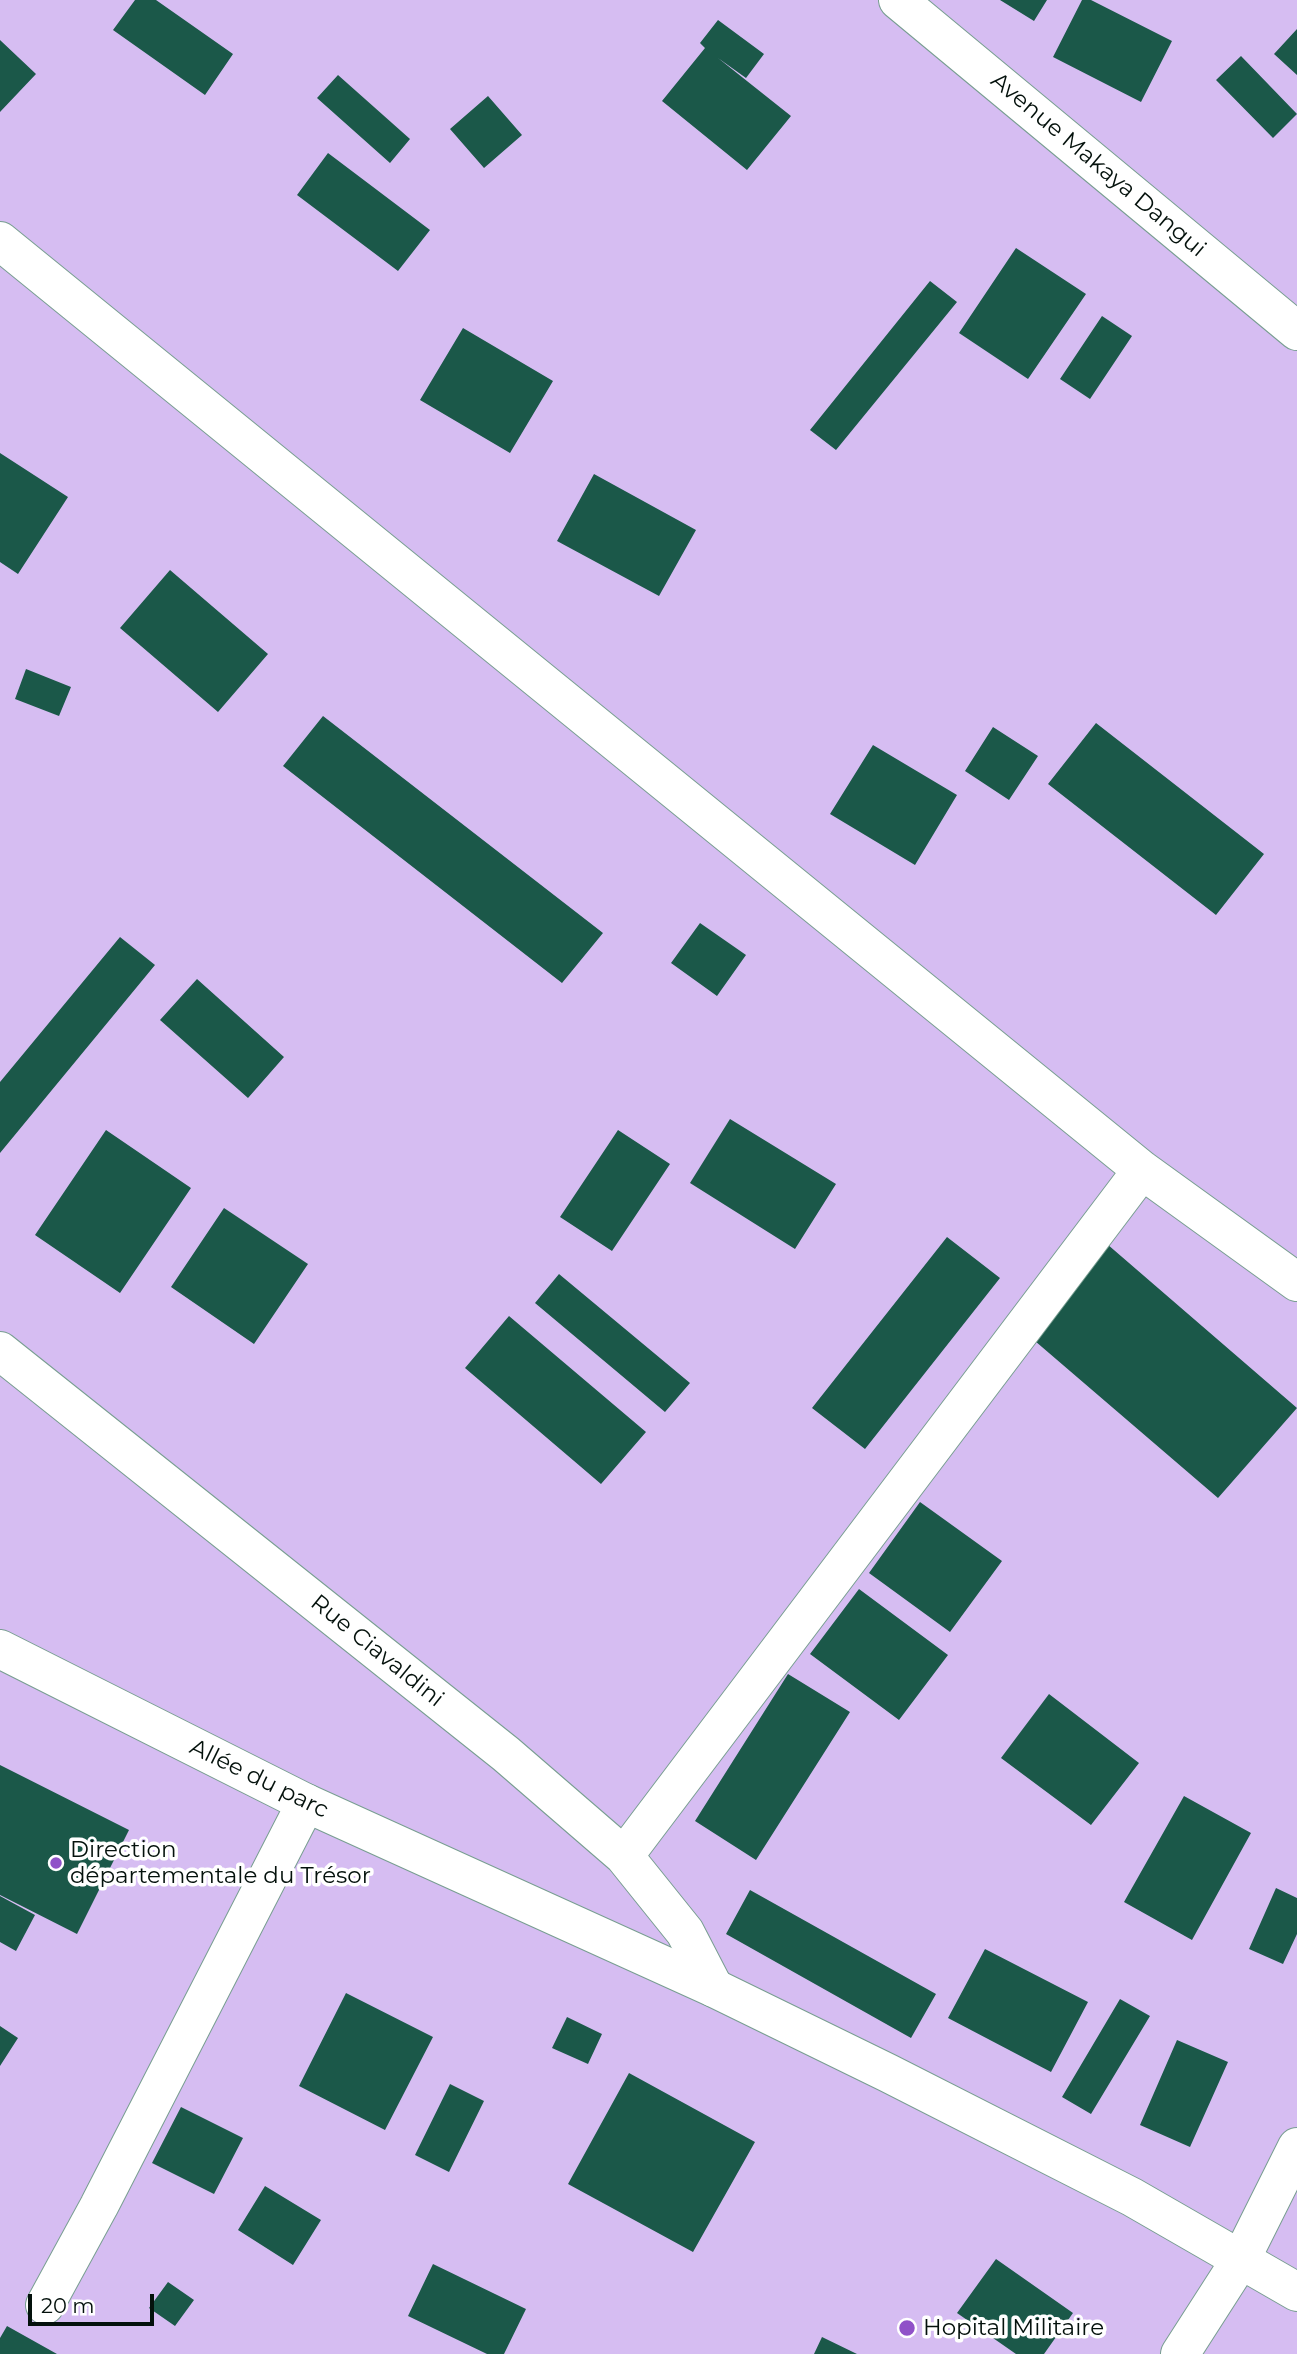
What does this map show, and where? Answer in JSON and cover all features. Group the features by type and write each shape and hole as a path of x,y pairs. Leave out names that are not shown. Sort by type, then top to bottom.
{"street":[{"name":"Avenue Makaya Dangui","path":"898,0 1297,331"},
{"path":"0,241 1142,1170 1297,1282"},
{"path":"624,1856 1142,1170"},
{"name":"Rue Ciavaldini","path":"0,1351 506,1755 624,1856 685,1932 714,1988"},
{"name":"Allée du parc","path":"0,1649 306,1803 714,1988 1132,2197 1297,2292"},
{"path":"45,2305 306,1803"},
{"path":"1180,2354 1241,2259 1297,2147"}],"shaded area":[{"path":"0,0 1297,0 1297,2354 0,2354"}],"building":[{"path":"135,0 156,0 233,54 205,95 113,30"},
{"path":"1000,0 1047,0 1034,21"},
{"path":"1082,0 1091,0 1172,41 1141,102 1053,57"},
{"path":"718,20 764,54 746,78 718,58 791,116 747,170 662,101 705,48 700,43"},
{"path":"1297,29 1297,75 1274,54"},
{"path":"0,40 36,74 0,112"},
{"path":"1241,56 1297,114 1273,138 1216,80"},
{"path":"338,75 410,139 390,163 317,98"},
{"path":"488,96 522,135 484,168 450,129"},
{"path":"328,153 430,230 398,271 297,195"},
{"path":"1016,248 1086,294 1028,379 959,333"},
{"path":"930,281 957,302 836,450 810,430"},
{"path":"1102,316 1132,336 1090,399 1060,379"},
{"path":"463,328 553,381 510,453 420,400"},
{"path":"0,453 68,497 18,574 0,562"},
{"path":"594,474 696,530 659,596 557,541"},
{"path":"170,570 268,654 218,712 120,628"},
{"path":"26,669 71,687 59,716 15,699"},
{"path":"323,716 603,933 562,983 283,766"},
{"path":"1096,723 1264,854 1216,915 1048,784"},
{"path":"993,727 1038,756 1009,800 965,771"},
{"path":"873,745 957,795 915,865 830,814"},
{"path":"700,923 746,955 717,996 671,963"},
{"path":"120,937 155,965 0,1153 0,1082"},
{"path":"197,979 284,1057 248,1098 160,1020"},
{"path":"730,1119 836,1184 795,1249 690,1183"},
{"path":"106,1130 191,1188 120,1293 35,1235"},
{"path":"618,1130 670,1164 612,1251 560,1217"},
{"path":"224,1208 308,1264 254,1344 171,1287"},
{"path":"947,1237 1000,1278 865,1449 812,1408"},
{"path":"1107,1244 1297,1408 1218,1498 1028,1335"},
{"path":"559,1274 690,1383 665,1412 535,1303"},
{"path":"509,1316 646,1432 601,1484 465,1368"},
{"path":"920,1502 1002,1561 950,1632 869,1573"},
{"path":"859,1589 948,1655 899,1720 810,1654"},
{"path":"788,1674 850,1712 756,1860 695,1821"},
{"path":"1049,1694 1139,1763 1091,1825 1001,1758"},
{"name":"Direction départementale du Trésor","path":"0,1765 129,1830 77,1934 0,1895"},
{"path":"1184,1796 1251,1833 1192,1940 1124,1902"},
{"path":"1276,1888 1297,1898 1297,1934 1283,1964 1249,1949"},
{"path":"750,1890 936,1994 911,2038 726,1934"},
{"path":"0,1896 35,1915 16,1951 0,1942"},
{"path":"985,1949 1088,2002 1051,2072 948,2018"},
{"path":"346,1993 433,2037 385,2130 299,2086"},
{"path":"1120,1999 1150,2016 1091,2114 1062,2097"},
{"path":"567,2017 602,2034 588,2064 552,2048"},
{"path":"0,2026 18,2038 0,2066"},
{"path":"1177,2040 1228,2062 1190,2147 1140,2125"},
{"path":"629,2073 755,2142 693,2252 568,2184"},
{"path":"450,2084 484,2101 449,2172 415,2155"},
{"path":"181,2107 243,2138 214,2194 152,2163"},
{"path":"265,2186 321,2220 293,2265 238,2230"},
{"path":"996,2259 1073,2313 1044,2354 1016,2354 957,2313"},
{"path":"433,2264 526,2309 504,2354 487,2354 408,2316"},
{"path":"168,2282 194,2300 175,2326 149,2308"},
{"path":"7,2326 57,2354 0,2354 0,2338"},
{"path":"822,2337 857,2354 814,2354"}],"place":[{"name":"Direction départementale du Trésor","path":"56,1863"},
{"name":"Hopital Militaire","path":"907,2328"}]}
